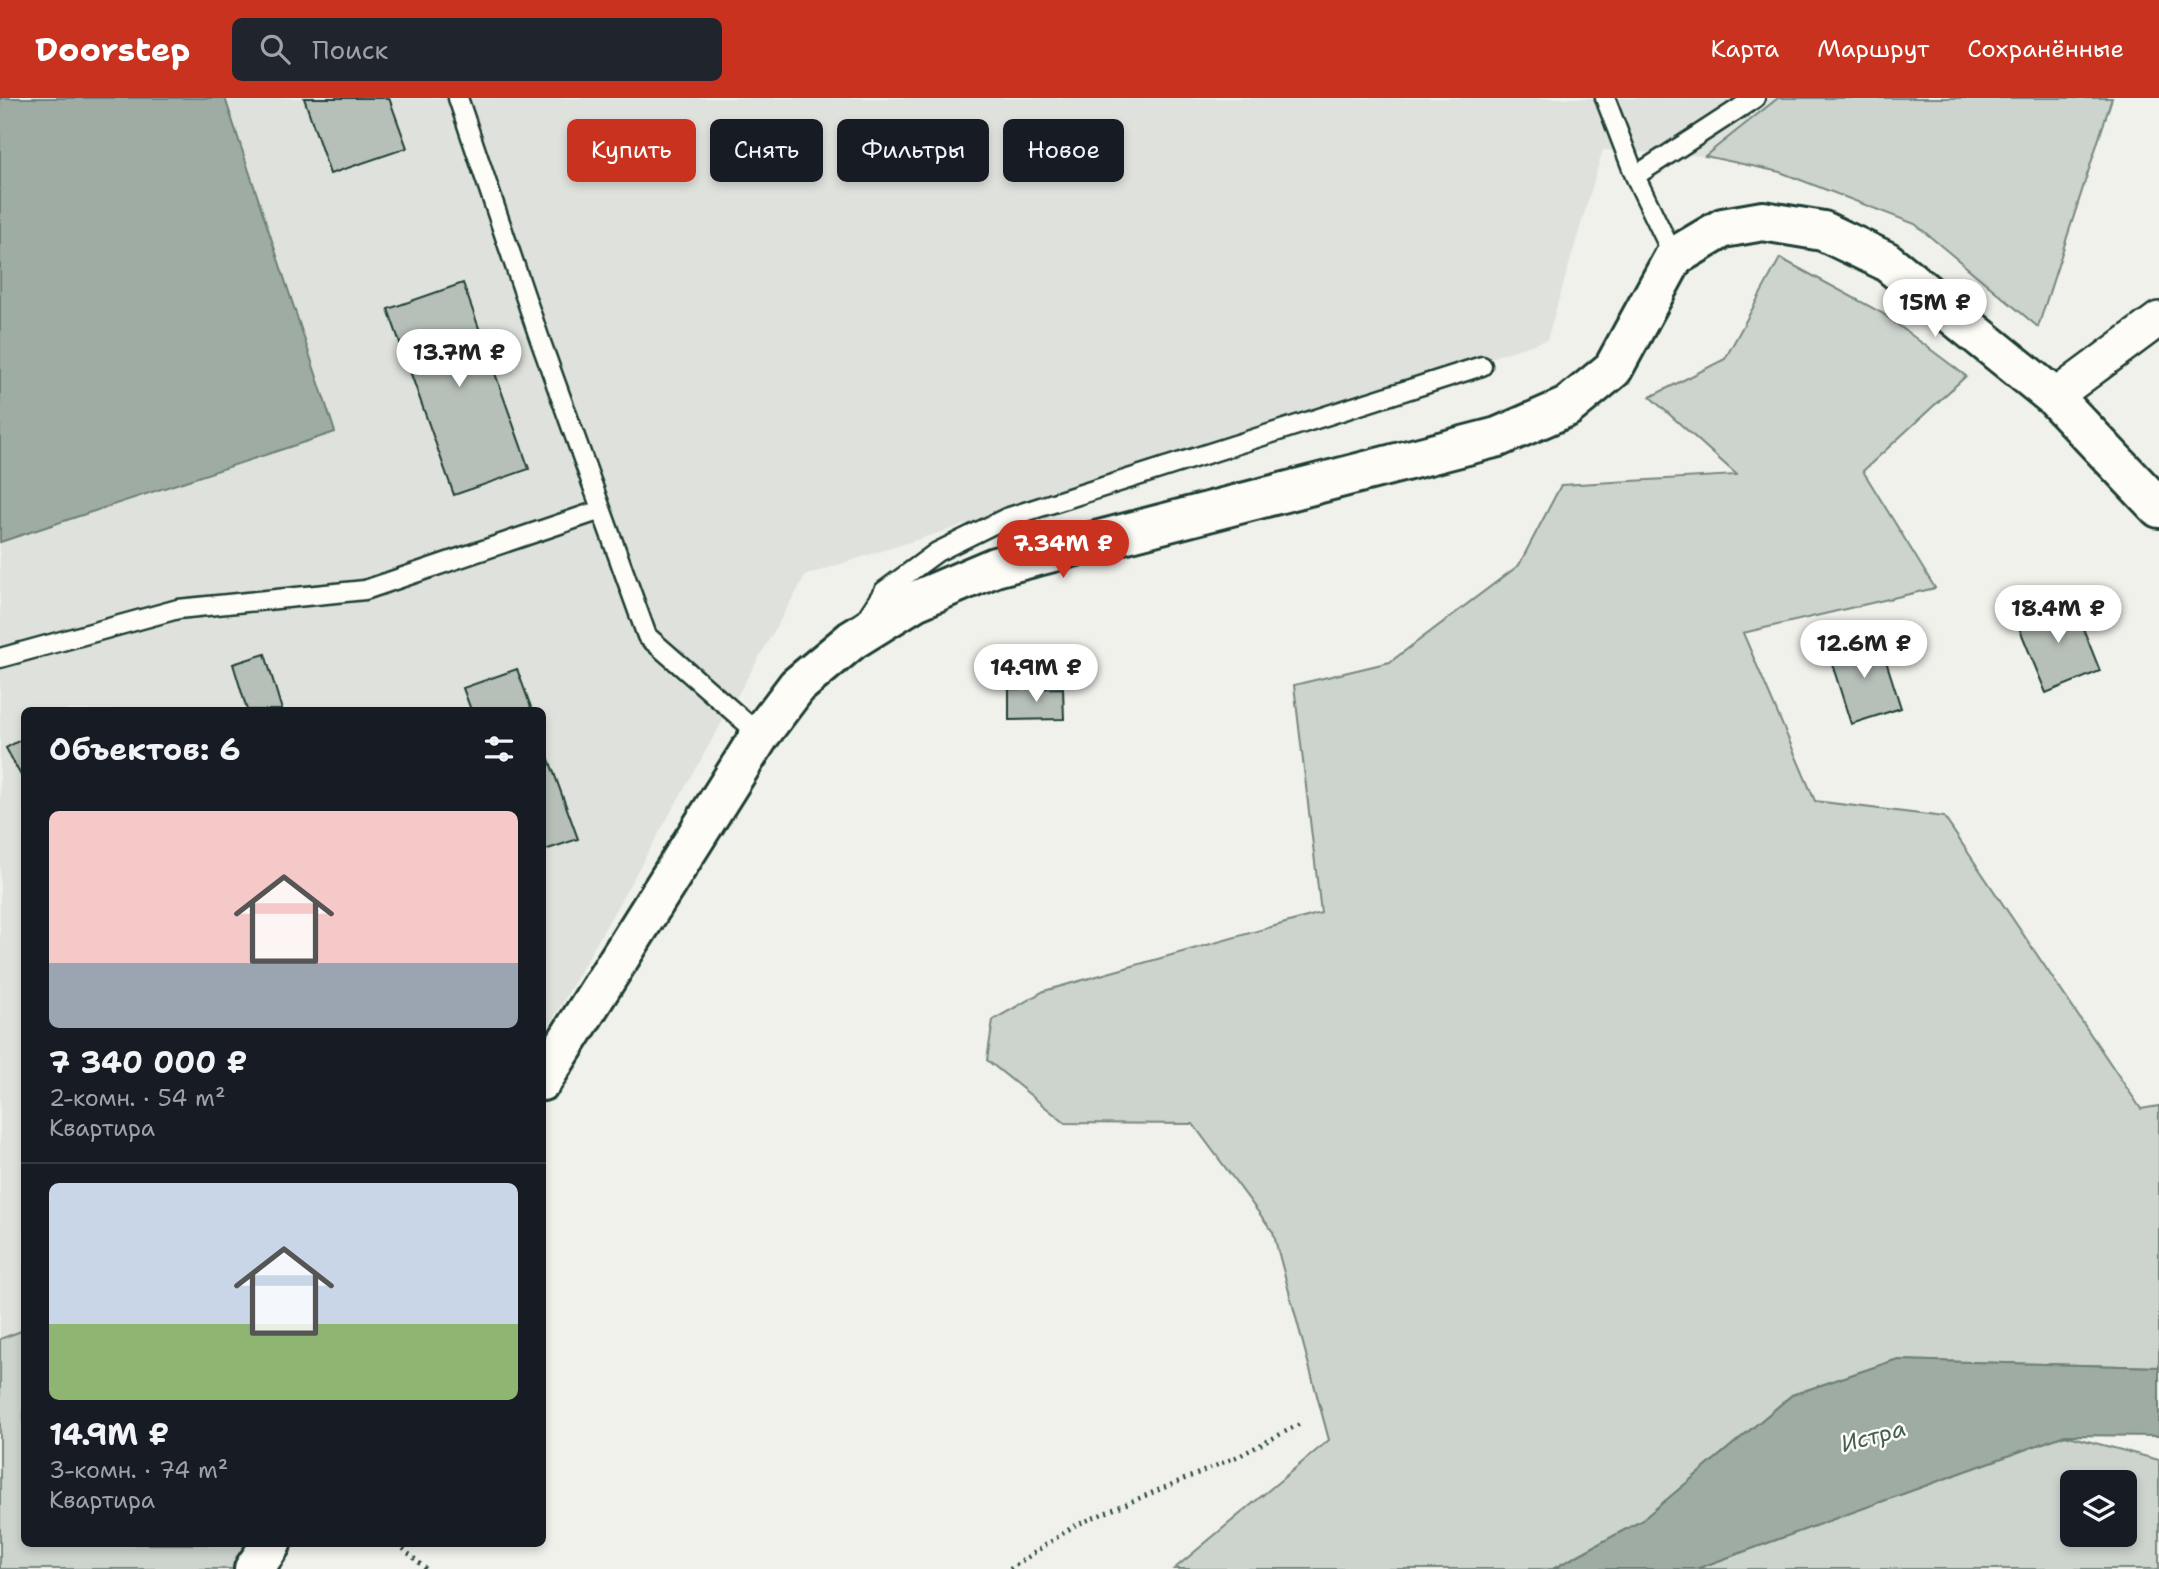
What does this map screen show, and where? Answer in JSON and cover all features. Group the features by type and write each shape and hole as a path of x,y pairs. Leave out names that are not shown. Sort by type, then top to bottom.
{"street":[{"path":"546,1075 760,735 797,686 852,640 915,601 995,566 1498,437 1567,407 1613,369 1674,257 1723,228 1763,221 1822,231 1886,261 2054,397 2159,509"},
{"path":"2054,397 2159,319"},
{"path":"254,1569 269,1547"}],"lane":[{"path":"457,98 539,337 647,636 760,735"},
{"path":"1605,98 1634,176 1674,257"},
{"path":"1634,176 1755,98"},
{"path":"852,640 884,591 936,552 1006,518 1482,366"},
{"path":"0,658 178,609 365,590 601,510"}],"path":[{"path":"1010,1569 1074,1526 1241,1455 1300,1424"},
{"path":"401,1547 426,1569"}],"shaded area":[{"path":"0,98 1776,98 1705,156 1603,150 1547,340 806,575 546,1032 546,707 21,707 21,1331 0,1339"},
{"path":"1778,98 2112,98 2038,327 1915,224 1780,172 1705,156"},
{"path":"1780,258 1882,313 1966,376 1863,471 1935,588 1743,633 1815,801 1944,817 2141,1109 2159,1106 2159,1367 1895,1360 1792,1395 1641,1521 1553,1569 1174,1569 1329,1440 1273,1232 1193,1124 1065,1123 987,1060 993,1020 1044,991 1321,913 1294,685 1390,662 1519,565 1561,485 1737,475 1650,397 1725,359"},
{"path":"21,1331 21,1547 251,1547 234,1569 0,1569 0,1339"},
{"path":"2065,1435 2159,1460 2159,1569 1696,1569"}],"water":[{"path":"0,98 225,98 335,432 0,542"},
{"name":"Истра","path":"1895,1360 2159,1367 2159,1436 2065,1435 1696,1569 1553,1569 1641,1521 1792,1395"}],"building":[{"path":"304,98 389,98 407,148 330,174"},
{"path":"463,283 529,469 454,495 388,309"},
{"path":"2071,598 2100,671 2046,693 2016,620"},
{"path":"1878,636 1901,708 1851,724 1828,651"},
{"path":"265,654 281,707 246,707 233,664"},
{"path":"517,669 531,707 470,707 463,688"},
{"path":"1063,688 1064,719 1009,720 1009,689"},
{"path":"21,740 21,776 6,748"},
{"path":"546,751 578,839 546,850"}]}
